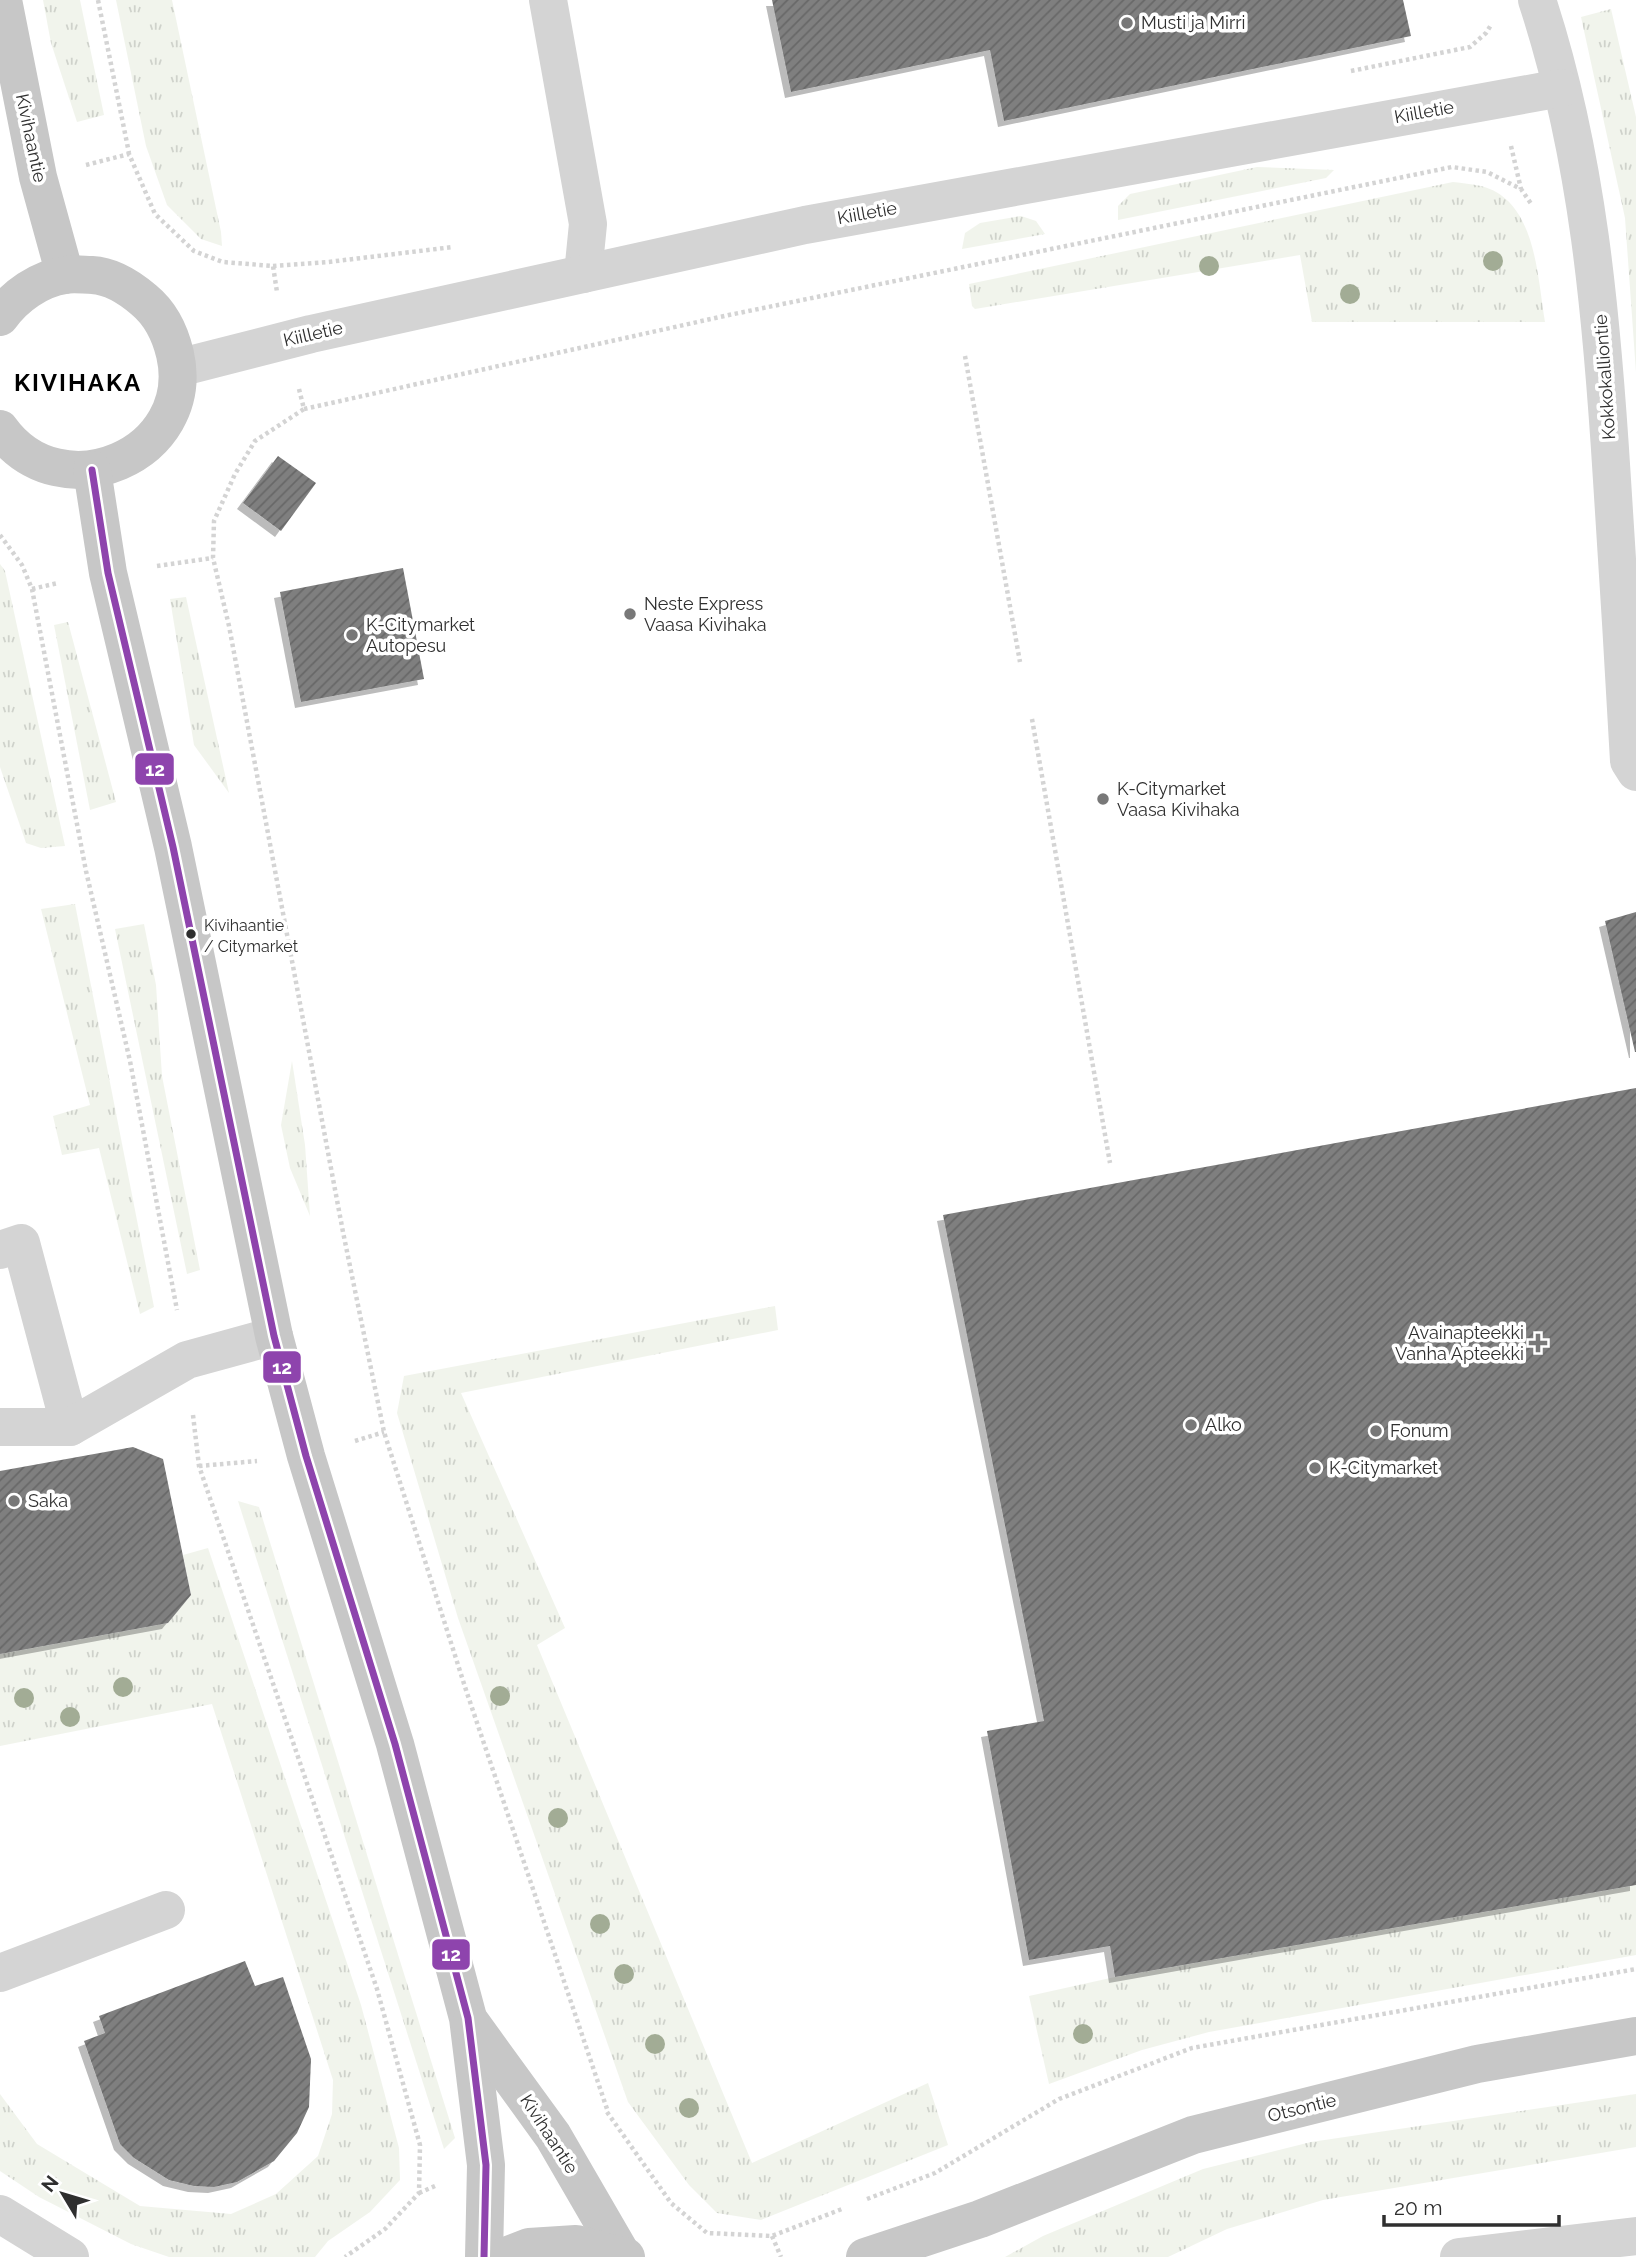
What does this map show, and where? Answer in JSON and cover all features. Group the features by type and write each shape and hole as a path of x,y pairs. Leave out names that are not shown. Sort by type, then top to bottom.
{"main road":[{"name":"Kivihaantie","path":"4,0 38,177 65,275"},
{"path":"0,317 10,303 36,284 65,275 98,276 129,287 154,308 171,336 178,368 175,397 163,424 145,446 121,462 92,470 62,469 33,460 9,442 0,429"},
{"name":"Kivihaantie","path":"92,470 108,573 173,847 274,1336 306,1456 395,1744 468,2018 486,2165 484,2257"},
{"name":"Kivihaantie","path":"468,2018 553,2136 624,2256"},
{"name":"Otsontie","path":"865,2257 979,2219 1193,2135 1477,2064 1636,2036"},
{"name":"Otsontie","path":"932,2257 979,2219"},
{"path":"503,2257 529,2248 576,2244 624,2256"}],"street":[{"path":"548,0 588,224 583,274"},
{"name":"Kokkokalliontie","path":"1537,0 1561,89 1590,230 1603,337 1629,626 1632,766"},
{"name":"Kiilletie","path":"178,368 286,340 805,225 1561,89"},
{"path":"0,1250 21,1243 70,1427"},
{"path":"0,1427 70,1427 187,1360 274,1336"},
{"path":"0,1973 166,1910"},
{"path":"0,2214 70,2257"},
{"path":"1459,2257 1636,2235"}],"path":[{"path":"98,0 129,153 155,214 194,251 223,262 273,266 286,340 304,409"},
{"path":"38,177 129,153"},
{"path":"847,2207 772,2236 707,2233 671,2203 608,2112 466,1690 384,1432 340,1219 229,626 213,558 214,521 235,474 255,441 304,409 729,315 1452,167 1487,172 1521,189 1536,211"},
{"path":"965,356 1020,662"},
{"path":"0,535 22,565 32,589 86,871 130,1061 187,1360 199,1466 377,1989 420,2145 419,2193"},
{"path":"1032,719 1110,1163"},
{"path":"860,2202 935,2173 1059,2099 1192,2048 1636,1969"},
{"path":"553,2136 608,2112"},
{"path":"345,2257 385,2229 419,2193 486,2165"},
{"path":"772,2236 781,2257"}],"green space":[{"path":"43,0 80,0 104,115 77,122 51,43"},
{"path":"116,0 172,0 222,246 201,239 167,205 146,146"},
{"path":"1611,9 1636,117 1636,372 1625,218 1581,17"},
{"path":"1257,167 1334,170 1326,178 1118,220 1118,206 1130,194"},
{"path":"1453,182 1481,186 1499,194 1513,207 1531,242 1545,322 1312,322 1300,255 975,309 972,306 969,284"},
{"path":"1021,216 1036,221 1045,234 962,249 965,233 980,223"},
{"path":"0,564 5,571 65,846 41,848 26,843 0,767"},
{"path":"186,597 229,793 194,745 170,599"},
{"path":"68,622 116,802 90,810 54,625"},
{"path":"75,904 154,1307 140,1314 99,1148 62,1155 53,1116 90,1105 41,909"},
{"path":"144,924 156,985 162,1076 200,1270 187,1274 115,929"},
{"path":"292,1061 305,1145 310,1216 290,1168 281,1125"},
{"path":"775,1306 778,1330 461,1393 565,1628 537,1645 752,2163 928,2083 948,2145 761,2220 717,2213 689,2185 628,2102 458,1618 397,1413 404,1376"},
{"path":"238,1501 259,1507 455,2138 444,2149"},
{"path":"208,1548 361,2005 399,2148 400,2180 370,2212 328,2241 315,2257 169,2257 131,2244 39,2197 0,2171 0,2094 37,2144 140,2206 231,2214 276,2194 318,2156 332,2114 333,2080 212,1704 0,1746 0,1654 168,1623 191,1595 183,1555"},
{"path":"1636,1885 1636,1955 1209,2032 1142,2050 1049,2084 1029,1996 1115,1977"},
{"path":"1636,2094 1636,2147 1323,2200 1227,2229 1168,2257 1005,2257 1043,2236 1203,2169 1311,2142"}],"building":[{"path":"772,0 1403,0 1411,36 1004,121 990,50 791,92"},
{"path":"278,456 316,483 281,531 243,503"},
{"name":"K-Citymarket Autopesu","path":"403,568 424,679 301,702 280,592"},
{"path":"1636,912 1636,1052 1635,1052 1605,921"},
{"name":"K-Citymarket","path":"1636,1088 1636,1885 1115,1977 1110,1946 1029,1960 987,1731 1044,1721 943,1215"},
{"path":"133,1447 163,1459 191,1595 168,1623 0,1654 0,1471"},
{"path":"245,1961 255,1986 283,1977 311,2059 309,2107 297,2133 274,2161 237,2182 214,2187 169,2180 134,2158 120,2144 84,2041 105,2033 99,2016"}],"transit line":[{"name":"12","path":"92,470 108,573 173,847 274,1336 306,1456 395,1744 468,2018 486,2165 484,2257"}],"place":[{"name":"Musti ja Mirri","path":"1127,23"},
{"name":"Neste Express Vaasa Kivihaka","path":"630,614"},
{"name":"K-Citymarket Autopesu","path":"352,635"},
{"name":"K-Citymarket Vaasa Kivihaka","path":"1103,799"},
{"name":"Kivihaantie / Citymarket","path":"191,934"},
{"name":"Avainapteekki Vanha Apteekki","path":"1538,1343"},
{"name":"Alko","path":"1191,1425"},
{"name":"Fonum","path":"1376,1431"},
{"name":"K-Citymarket","path":"1315,1468"},
{"name":"Saka","path":"14,1501"}],"district":[{"name":"KIVIHAKA","path":"78,383"}]}
